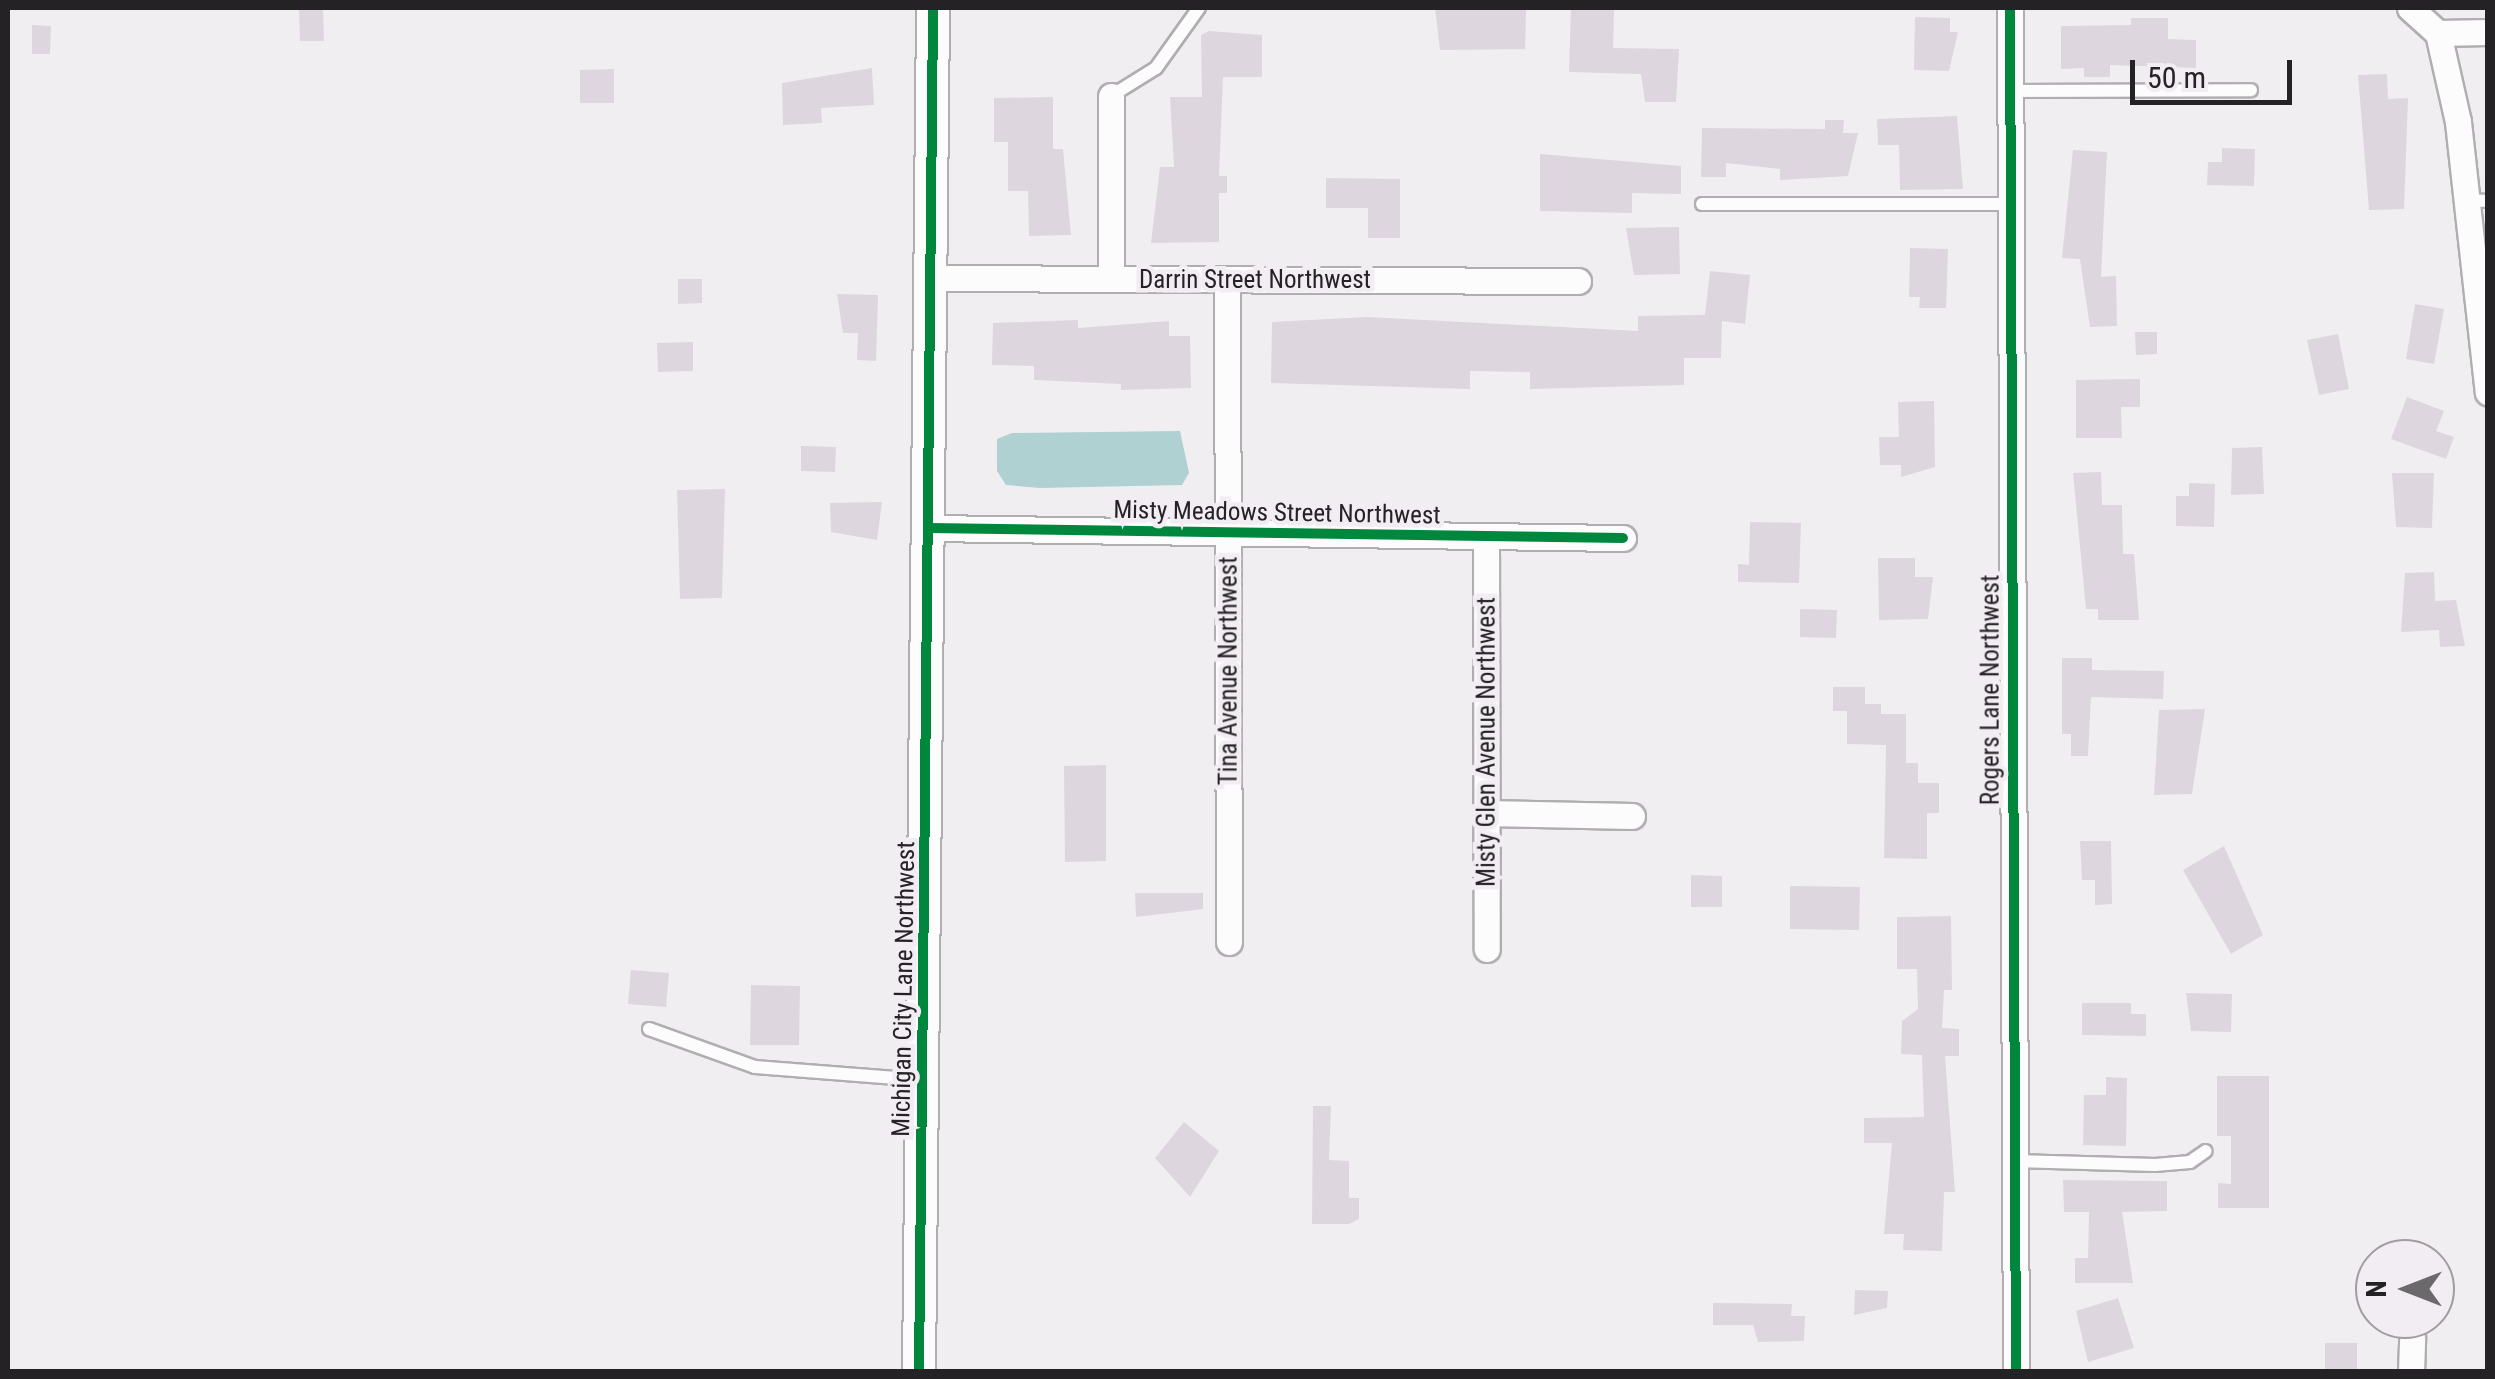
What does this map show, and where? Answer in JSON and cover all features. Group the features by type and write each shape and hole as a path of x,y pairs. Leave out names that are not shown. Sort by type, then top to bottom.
{"street":[{"name":"Michigan City Lane Northwest","path":"920,1372 933,8"},
{"name":"Rogers Lane Northwest","path":"2010,8 2016,1372"},
{"path":"2410,8 2438,33 2477,200 2488,392"},
{"path":"2438,33 2488,32"},
{"path":"1111,96 1111,279"},
{"name":"Darrin Street Northwest","path":"933,278 1578,281"},
{"name":"Tina Avenue Northwest","path":"1227,280 1230,942"},
{"name":"Misty Meadows Street Northwest","path":"930,528 1622,538"},
{"name":"Misty Glen Avenue Northwest","path":"1486,536 1488,948"},
{"path":"1487,813 1632,816"},
{"path":"2411,1372 2412,1339"}],"lane":[{"path":"1111,96 1156,68 1199,8"},
{"path":"2010,91 2251,90"},
{"path":"1702,204 2010,204"},
{"path":"649,1029 755,1068 923,1080"},
{"path":"2014,1161 2156,1164 2190,1162 2206,1151"}],"water":[{"path":"1180,431 1189,473 1182,485 1040,488 1006,485 997,471 997,439 1012,433"}],"building":[{"path":"299,8 323,8 324,41 300,41"},
{"path":"1435,8 1526,10 1525,49 1440,50"},
{"path":"1571,8 1614,8 1613,48 1679,49 1676,102 1645,102 1641,74 1569,72"},
{"path":"1915,17 1950,18 1950,32 1958,32 1949,71 1914,70"},
{"path":"2131,18 2168,18 2168,39 2196,40 2196,68 2110,65 2110,77 2084,77 2084,68 2061,69 2061,26 2131,25"},
{"path":"32,25 51,26 50,54 32,54"},
{"path":"1209,31 1262,35 1262,77 1223,77 1219,176 1227,176 1227,193 1219,193 1219,242 1151,243 1160,167 1174,167 1170,97 1202,97 1201,35"},
{"path":"872,68 874,105 821,108 822,123 783,125 782,83"},
{"path":"614,69 614,103 580,103 580,70"},
{"path":"2387,74 2388,99 2408,98 2404,209 2369,210 2358,75"},
{"path":"1053,97 1053,149 1063,149 1071,235 1029,236 1028,191 1008,191 1008,142 994,142 994,98"},
{"path":"1957,116 1963,189 1900,190 1899,145 1878,145 1877,119"},
{"path":"1825,120 1844,120 1843,133 1858,133 1848,176 1780,180 1780,169 1726,163 1726,177 1701,177 1702,128 1825,129"},
{"path":"2222,148 2255,149 2254,186 2207,185 2208,162 2222,162"},
{"path":"2073,150 2107,152 2101,277 2116,276 2117,326 2090,327 2080,259 2062,258"},
{"path":"1540,154 1681,166 1681,194 1632,193 1632,213 1540,211"},
{"path":"1326,178 1400,179 1400,238 1368,238 1368,208 1326,208"},
{"path":"1679,227 1680,274 1634,275 1626,228"},
{"path":"1910,248 1948,249 1946,308 1919,308 1920,297 1909,297"},
{"path":"1710,271 1750,275 1745,324 1722,321 1721,358 1684,358 1684,385 1530,389 1530,372 1470,371 1470,389 1271,383 1272,322 1367,317 1638,331 1638,316 1705,315"},
{"path":"678,279 702,279 702,303 678,304"},
{"path":"837,294 878,295 876,361 857,360 858,333 843,333"},
{"path":"2415,304 2444,309 2434,364 2406,359"},
{"path":"1078,320 1078,328 1169,321 1169,336 1190,336 1191,388 1121,390 1121,384 1034,380 1034,366 992,365 993,323"},
{"path":"2135,332 2157,332 2157,354 2136,355"},
{"path":"2338,334 2349,389 2319,395 2307,340"},
{"path":"693,342 693,371 658,372 657,343"},
{"path":"2140,379 2140,407 2121,407 2122,438 2076,438 2076,380"},
{"path":"2407,397 2444,411 2436,431 2454,437 2446,459 2391,439"},
{"path":"1934,401 1935,467 1901,477 1901,465 1880,465 1879,437 1899,437 1898,402"},
{"path":"801,446 836,447 835,472 801,471"},
{"path":"2262,447 2264,494 2231,495 2232,448"},
{"path":"2101,472 2102,505 2122,505 2123,554 2134,554 2139,620 2098,620 2098,609 2086,609 2073,473"},
{"path":"2392,473 2434,473 2432,528 2396,527"},
{"path":"2189,483 2215,484 2214,527 2176,526 2176,496 2189,496"},
{"path":"725,489 722,598 680,599 677,490"},
{"path":"882,502 877,540 831,532 830,503"},
{"path":"1750,522 1801,523 1799,583 1738,582 1738,564 1749,565"},
{"path":"1878,558 1915,558 1915,577 1933,577 1928,619 1879,620"},
{"path":"2434,572 2435,601 2456,600 2465,646 2440,647 2439,630 2401,632 2405,573"},
{"path":"1800,609 1837,610 1836,638 1800,637"},
{"path":"2062,658 2092,658 2092,670 2164,671 2163,699 2091,697 2088,756 2071,756 2071,734 2062,734"},
{"path":"1833,687 1865,687 1865,704 1881,704 1881,714 1906,714 1906,763 1918,763 1918,783 1939,783 1939,813 1927,813 1927,859 1884,858 1886,745 1847,744 1847,711 1833,711"},
{"path":"2205,709 2192,794 2154,795 2159,710"},
{"path":"1106,765 1106,861 1065,862 1064,766"},
{"path":"2080,841 2111,841 2112,904 2095,905 2095,880 2082,880"},
{"path":"2224,846 2263,935 2231,954 2183,870"},
{"path":"1691,875 1722,876 1722,907 1691,907"},
{"path":"1790,886 1860,887 1859,930 1790,929"},
{"path":"1135,893 1203,893 1203,909 1136,917"},
{"path":"1951,916 1952,990 1944,990 1942,1028 1959,1029 1959,1056 1945,1056 1955,1192 1944,1192 1942,1251 1903,1250 1904,1234 1884,1234 1892,1143 1864,1143 1864,1118 1924,1117 1922,1055 1901,1054 1902,1021 1918,1009 1917,969 1897,969 1897,917"},
{"path":"631,970 669,973 666,1007 628,1004"},
{"path":"751,985 800,986 799,1045 750,1045"},
{"path":"2186,993 2232,994 2231,1032 2191,1031"},
{"path":"2082,1003 2131,1003 2131,1014 2146,1014 2146,1036 2082,1035"},
{"path":"2217,1076 2269,1076 2269,1208 2218,1208 2218,1183 2231,1184 2231,1136 2217,1136"},
{"path":"2106,1077 2127,1078 2126,1146 2083,1145 2084,1095 2106,1095"},
{"path":"1313,1106 1331,1106 1329,1160 1349,1161 1349,1198 1359,1198 1359,1219 1349,1224 1312,1224"},
{"path":"1184,1122 1219,1151 1190,1197 1155,1158"},
{"path":"2063,1180 2167,1181 2167,1211 2122,1212 2133,1283 2075,1283 2075,1258 2088,1258 2089,1212 2064,1212"},
{"path":"1855,1290 1888,1291 1887,1308 1854,1315"},
{"path":"2118,1298 2134,1348 2088,1362 2076,1311"},
{"path":"1713,1303 1792,1304 1791,1316 1805,1316 1804,1341 1758,1342 1753,1325 1713,1325"},
{"path":"2325,1343 2357,1343 2357,1372 2325,1372"}],"cycle path":[{"path":"919,1372 933,8"},
{"path":"2010,8 2016,1372"},
{"path":"930,528 1623,538"}]}
